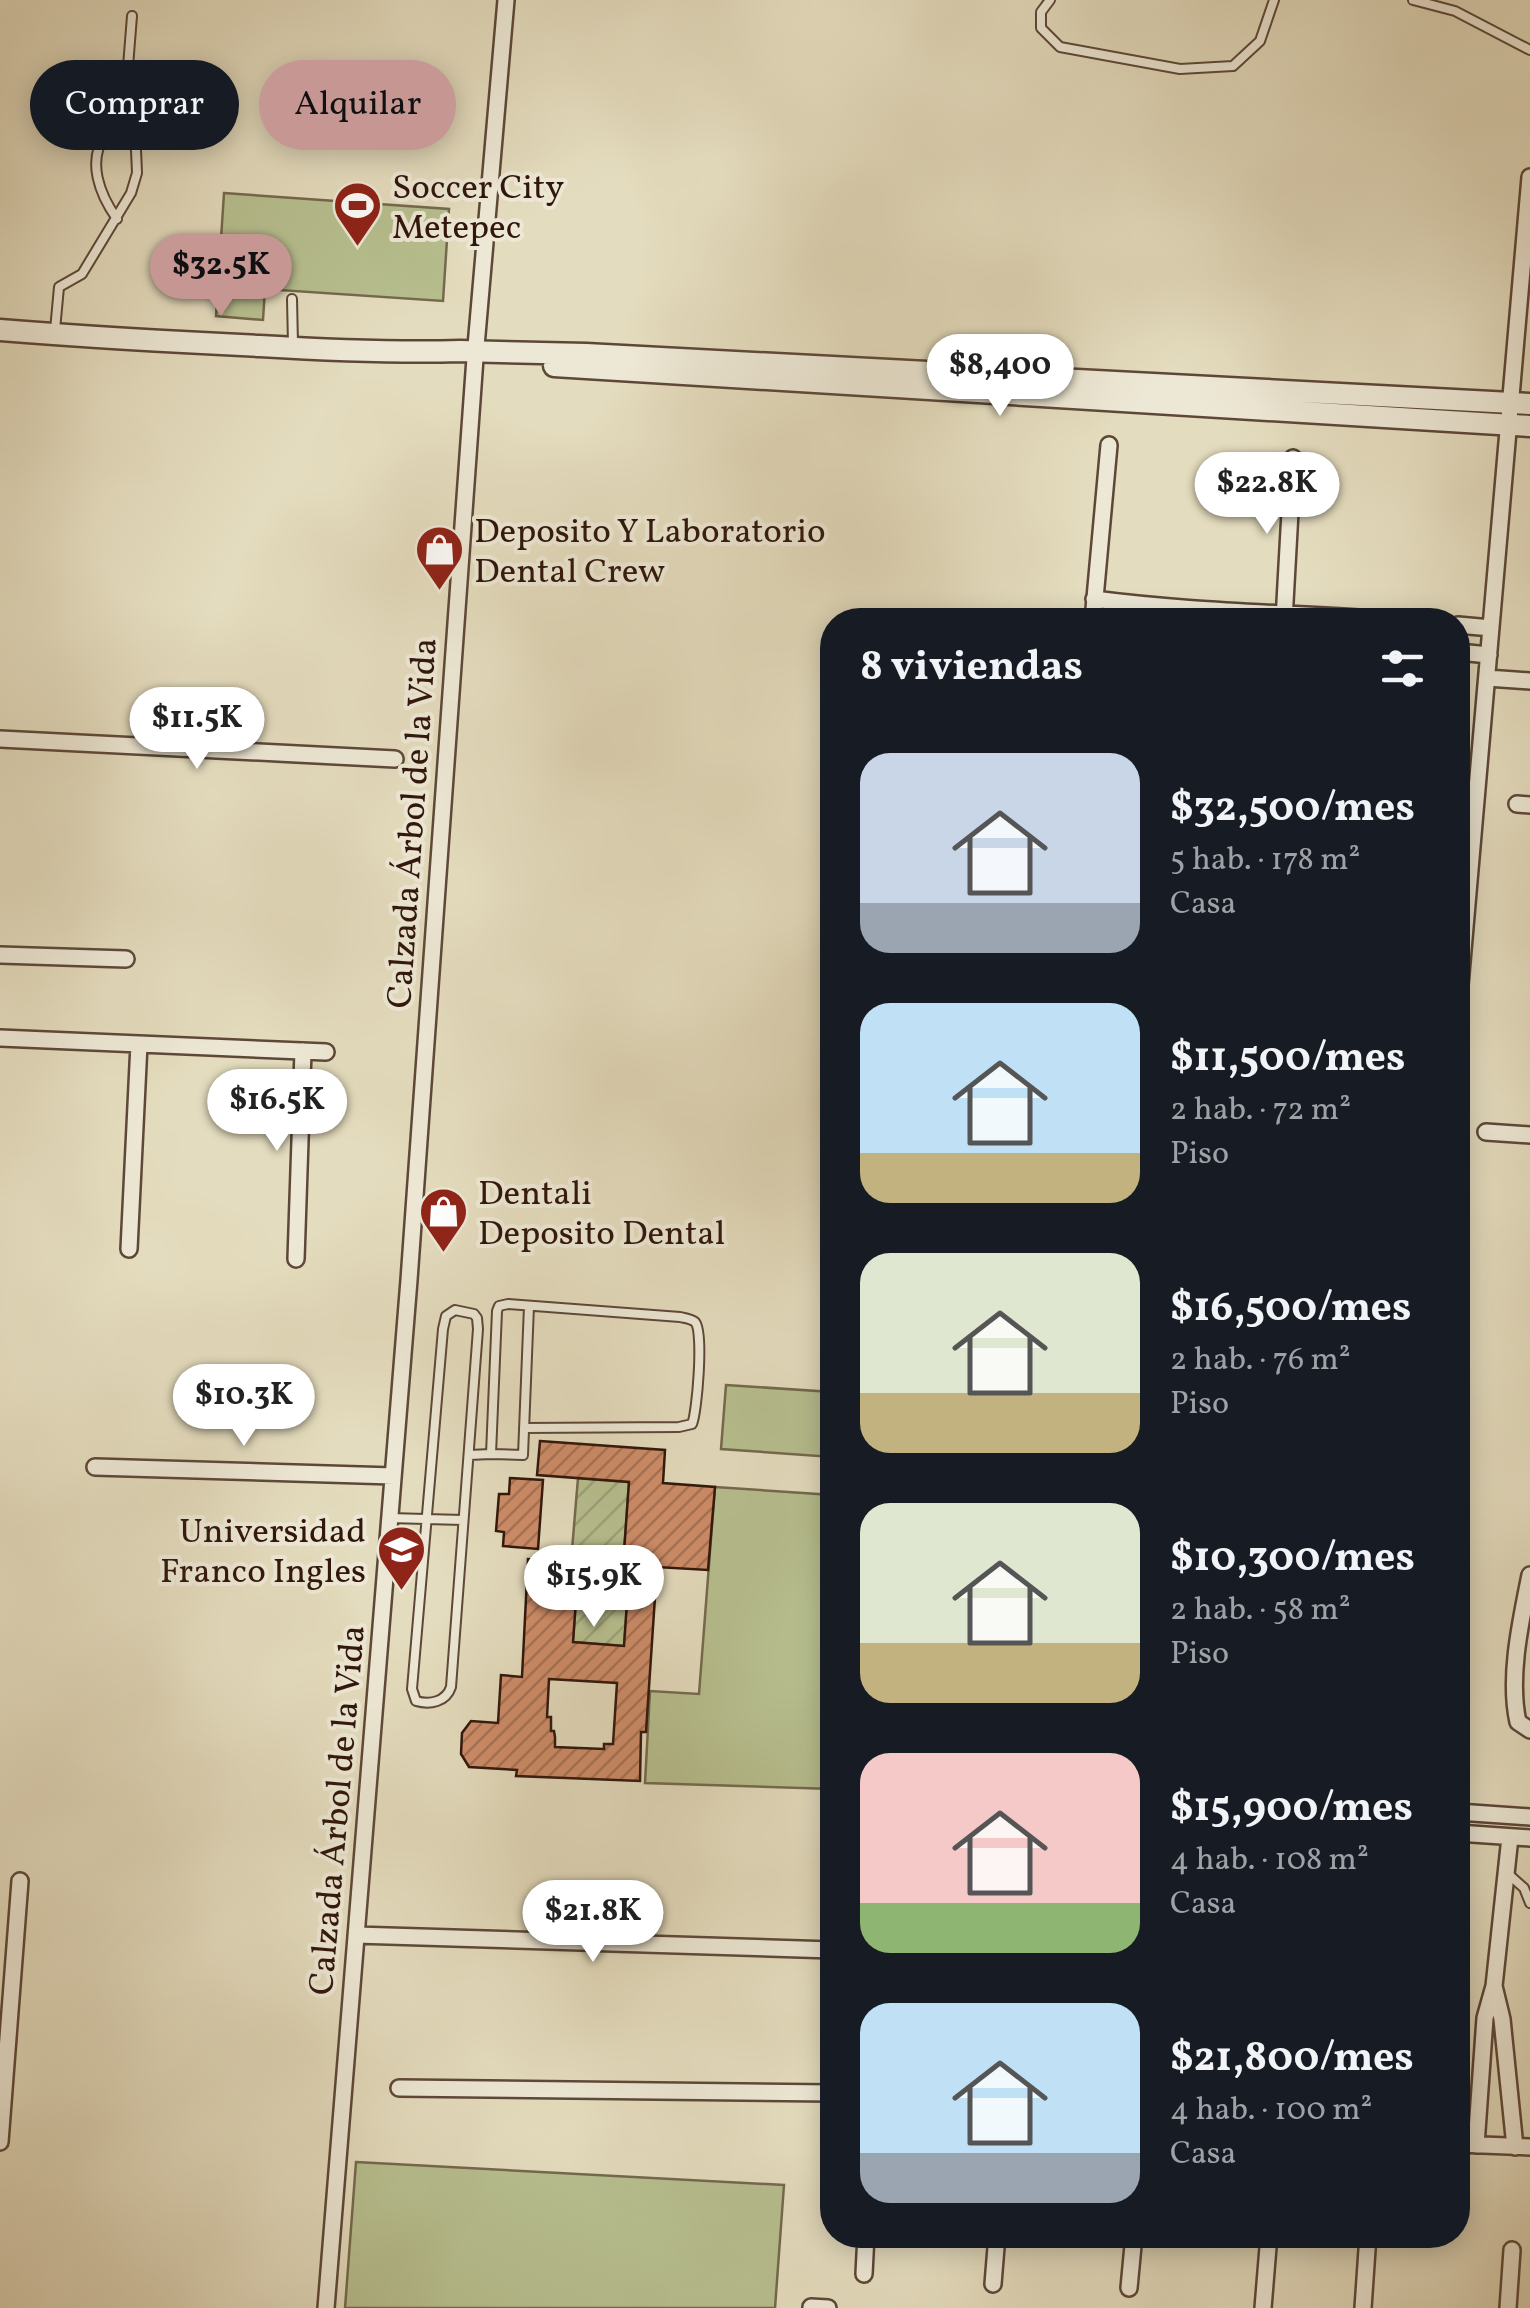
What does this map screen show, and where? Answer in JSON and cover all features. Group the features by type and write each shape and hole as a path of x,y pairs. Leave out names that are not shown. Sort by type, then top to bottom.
{"street":[{"name":"Calzada Árbol de la Vida","path":"326,2308 393,1476 475,355 506,0"},
{"path":"1470,802 1519,426 1530,177"},
{"path":"0,330 475,355 587,368 1519,426"},
{"path":"475,355 586,354 1520,404"},
{"path":"1094,608 1109,446"},
{"path":"1285,608 1293,458"},
{"path":"1094,598 1171,608"},
{"path":"1470,626 1491,628"},
{"path":"1470,653 1488,655"},
{"path":"1487,678 1530,681"},
{"path":"0,739 396,759"},
{"path":"0,955 126,959"},
{"path":"0,1038 326,1052"},
{"path":"129,1248 139,1044"},
{"path":"296,1260 303,1051"},
{"path":"1486,1132 1530,1136"},
{"path":"95,1467 393,1476"},
{"path":"1530,1575 1521,1618 1515,1695 1518,1722 1530,1730"},
{"path":"1470,1813 1530,1817"},
{"path":"1470,1834 1530,1838"},
{"path":"1476,2145 1485,2018 1494,1986 1510,1836"},
{"path":"0,2142 20,1882"},
{"path":"356,1935 820,1950"},
{"path":"1470,2145 1522,2147 1494,1986"},
{"path":"399,2088 820,2093"},
{"path":"864,2274 865,2248"},
{"path":"993,2284 996,2248"},
{"path":"1129,2288 1133,2248"},
{"path":"1263,2308 1269,2248"},
{"path":"1363,2308 1367,2248"},
{"path":"1508,2308 1512,2250"},
{"path":"810,2307 828,2308"}],"lane":[{"path":"1050,0 1042,12 1041,28 1060,47 1180,69 1233,66 1260,41 1274,0"},
{"path":"1414,0 1455,11 1530,50"},
{"path":"129,60 132,16"},
{"path":"98,150 96,177 116,219"},
{"path":"55,334 59,287 82,274 131,193 136,150"},
{"path":"292,299 293,348"},
{"path":"491,1454 497,1311 502,1305 694,1320 699,1331 699,1353 692,1424 524,1428"},
{"path":"469,1454 523,1455 529,1306"},
{"path":"455,1310 477,1318 469,1454 451,1687 441,1700 424,1703 416,1701 412,1688 444,1322 455,1310"},
{"path":"389,1518 463,1520"},
{"path":"1506,1872 1527,1888 1530,1903"}],"green space":[{"name":"Soccer City Metepec","path":"224,193 449,209 443,301 265,289 263,320 216,316"},
{"path":"726,1385 820,1391 820,1456 721,1449"},
{"path":"578,1478 629,1482 623,1566 571,1562"},
{"path":"715,1487 820,1494 820,1789 645,1783 650,1691 699,1694"},
{"path":"576,1600 627,1603 624,1646 573,1642"},
{"path":"356,2162 784,2185 775,2308 345,2308"}],"building":[{"path":"540,1441 665,1450 663,1483 715,1487 708,1570 657,1567 640,1781 516,1776 517,1770 469,1767 461,1754 462,1733 471,1721 498,1723 501,1675 522,1677 528,1559 623,1566 629,1482 537,1475","holes":["576,1600 627,1603 624,1646 573,1642","549,1679 617,1683 613,1744 604,1744 604,1749 555,1747 551,1717 547,1717"]},
{"path":"510,1478 543,1480 538,1549 503,1546 504,1532 496,1531 499,1494 509,1494"}],"place":[{"name":"Soccer City Metepec","path":"357,248"},
{"name":"Deposito Y Laboratorio Dental Crew","path":"439,592"},
{"name":"Dentali Deposito Dental","path":"443,1254"},
{"name":"Universidad Franco Ingles","path":"401,1592"}]}
